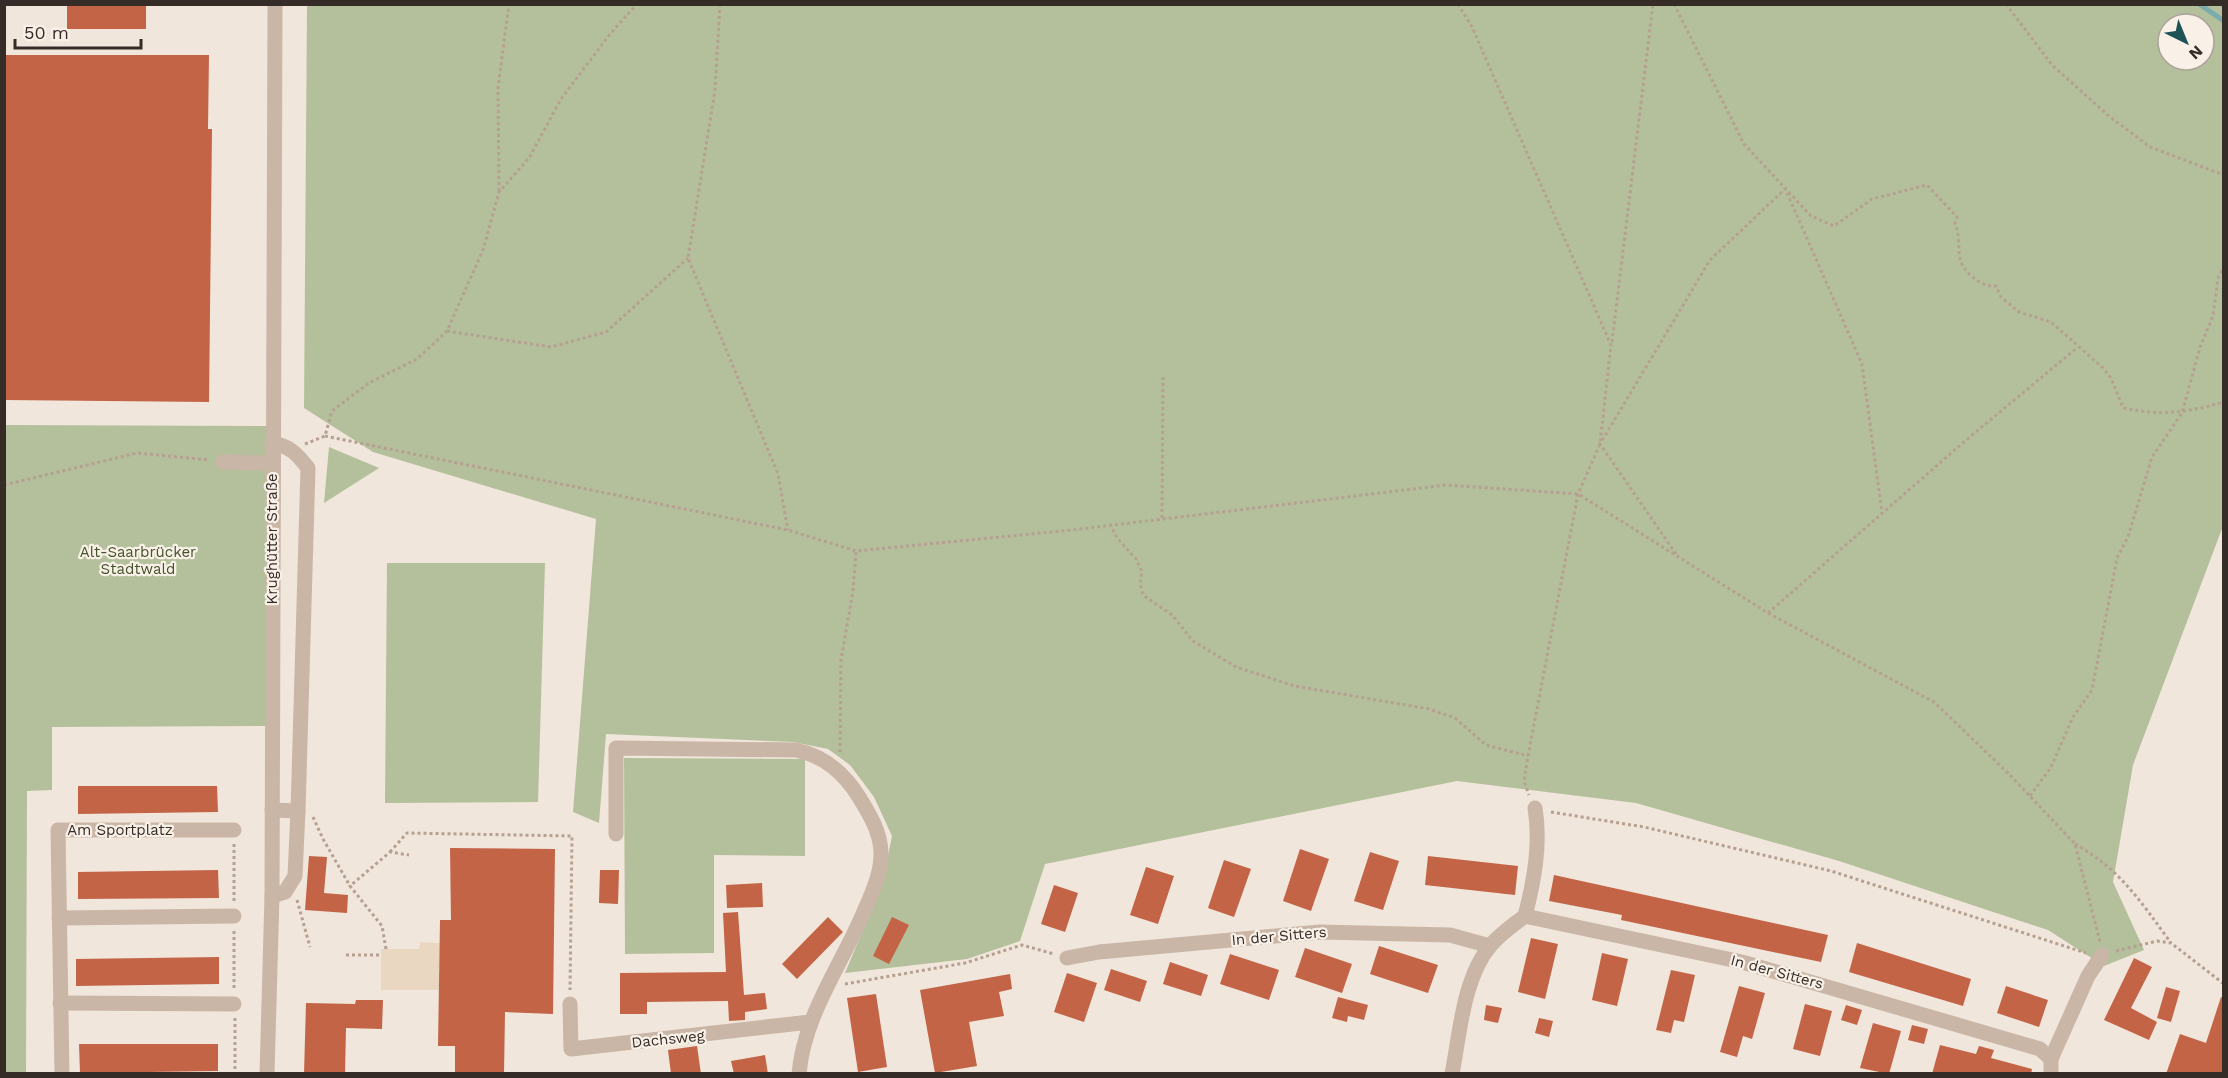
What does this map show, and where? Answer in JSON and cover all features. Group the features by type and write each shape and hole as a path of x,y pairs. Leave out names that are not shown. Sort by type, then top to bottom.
{"street":[{"name":"Krughütter Straße","path":"267,1074 272,896 274,4"},
{"path":"272,443 283,445 296,453 308,468 298,846 292,884 283,893 272,896"},
{"path":"223,462 272,463"},
{"path":"616,834 616,748 796,750 817,754 840,773 876,823 881,853 875,887 855,934 810,1022 800,1054 799,1074"},
{"path":"1452,1074 1469,991 1479,963 1490,946 1525,916 1534,882 1538,827 1535,808"},
{"path":"272,810 298,811"},
{"name":"Am Sportplatz","path":"62,1074 58,830 234,830"},
{"path":"59,918 234,916"},
{"name":"In der Sitters","path":"1525,916 1742,962 1884,1001 2040,1049 2051,1066"},
{"name":"In der Sitters","path":"1067,958 1099,952 1320,932 1450,934 1490,946"},
{"path":"2051,1066 2088,976 2102,955"},
{"path":"60,1003 234,1004"},
{"name":"Dachsweg","path":"570,1004 571,1049 810,1022"}],"path":[{"path":"325,436 332,411 369,383 417,359 447,331 483,250 499,192 498,88 509,4"},
{"path":"499,192 529,158 561,99 610,34 637,4"},
{"path":"720,4 715,90 688,258 778,474 788,530"},
{"path":"1458,4 1472,27 1611,345"},
{"path":"1653,4 1600,444 1678,556"},
{"path":"1674,4 1744,144 1811,216 1834,226 1872,199 1927,185 1957,217 1955,224 1959,233 1961,262 1968,270 1982,284 1988,287 1996,286 2001,297 2019,312 2051,322 2103,368 2111,378 2123,408 2149,413 2182,413 2223,402"},
{"path":"2006,4 2052,65 2109,116 2150,147 2223,175"},
{"path":"1785,189 1710,260 1600,444 1578,494 1524,781 1535,808 1578,818 1644,827 1831,871 2078,952 2102,955 2157,940 2170,943"},
{"path":"1785,189 1823,280 1862,364 1882,513"},
{"path":"447,331 551,347 606,332 688,258"},
{"path":"2030,796 2051,767 2073,717 2092,690 2117,558 2128,537 2152,457 2182,413 2200,347 2213,316 2218,278 2223,266"},
{"path":"1768,613 2078,347"},
{"path":"1162,518 1163,374"},
{"path":"296,453 306,442 325,436 788,530 856,550 1110,524 1446,485 1578,494 1768,613 1934,702 2030,796 2075,844 2100,858 2129,885 2170,943 2223,984"},
{"path":"4,485 137,453 223,462"},
{"path":"1110,524 1117,538 1136,559 1142,572 1140,583 1143,594 1172,615 1193,641 1236,667 1295,686 1430,709 1455,718 1486,746 1528,756"},
{"path":"840,773 842,660 853,591 856,550"},
{"path":"298,811 316,819 323,839 350,886 382,926 386,949"},
{"path":"234,830 235,1074"},
{"path":"350,886 390,852 407,833 572,836 570,1004"},
{"path":"2075,844 2102,955"},
{"path":"390,852 409,855"},
{"path":"292,884 310,947"},
{"path":"828,986 965,963 1022,945 1067,958"},
{"path":"346,955 381,955"}],"green space":[{"path":"307,5 2223,5 2223,526 2133,765 2113,882 2144,950 2104,966 2048,930 1839,861 1636,803 1457,781 1045,864 1020,941 967,959 845,973 882,885 892,836 874,797 850,765 828,749 793,742 606,734 599,823 573,812 596,519 373,452 304,408"},
{"name":"Alt-Saarbrücker Stadtwald","path":"5,425 274,426 268,726 52,727 52,790 27,791 26,1073 5,1074"},
{"path":"329,447 379,468 324,503"},
{"path":"387,563 545,563 538,802 385,803"},
{"path":"624,758 805,759 805,856 714,855 714,953 625,954"}],"shaded area":[{"path":"420,942 440,943 439,990 381,990 381,949 419,949"}],"building":[{"path":"67,4 146,4 146,29 67,29"},
{"path":"4,55 209,55 208,129 212,129 209,402 4,400"},
{"path":"78,786 217,786 218,812 78,814"},
{"path":"450,848 555,849 553,1014 505,1012 504,1074 455,1074 455,1046 438,1046 440,920 451,920"},
{"path":"1300,849 1329,859 1311,911 1283,901"},
{"path":"1370,852 1399,861 1383,910 1354,901"},
{"path":"309,856 327,857 324,893 348,895 347,913 305,910"},
{"path":"1428,856 1518,866 1515,895 1425,885"},
{"path":"1224,860 1251,869 1234,917 1208,908"},
{"path":"1146,867 1174,876 1158,924 1130,915"},
{"path":"218,870 219,898 78,899 78,872"},
{"path":"600,870 619,870 618,904 599,903"},
{"path":"1554,875 1828,935 1821,962 1621,920 1622,915 1549,901"},
{"path":"762,883 763,907 727,908 726,885"},
{"path":"1054,885 1078,893 1065,932 1041,924"},
{"path":"738,912 744,995 765,993 767,1009 745,1012 745,1020 729,1021 728,1001 647,1002 647,1014 620,1014 620,973 726,972 723,913"},
{"path":"828,917 843,932 797,979 782,964"},
{"path":"892,917 909,925 889,964 873,956"},
{"path":"1531,938 1558,944 1545,999 1518,992"},
{"path":"1857,943 1971,979 1963,1006 1849,972"},
{"path":"1379,946 1438,965 1428,993 1370,974"},
{"path":"1305,948 1352,964 1342,993 1295,977"},
{"path":"1602,953 1628,959 1617,1006 1592,1000"},
{"path":"1230,954 1279,970 1269,1000 1220,984"},
{"path":"219,957 219,984 76,986 76,959"},
{"path":"2134,958 2152,967 2131,1008 2157,1022 2149,1040 2104,1020"},
{"path":"1170,962 1208,975 1201,996 1163,984"},
{"path":"1111,969 1147,981 1140,1002 1104,990"},
{"path":"1671,970 1695,975 1684,1022 1674,1020 1671,1033 1656,1030"},
{"path":"1067,973 1097,983 1084,1022 1054,1012"},
{"path":"1010,974 1012,989 999,992 1004,1016 969,1022 977,1066 935,1073 920,990"},
{"path":"1739,986 1765,993 1752,1039 1743,1036 1737,1057 1720,1052"},
{"path":"2006,986 2048,1000 2039,1027 1997,1013"},
{"path":"2166,987 2180,991 2171,1022 2157,1018"},
{"path":"876,994 887,1067 858,1072 847,998"},
{"path":"1338,997 1368,1005 1364,1020 1348,1016 1347,1022 1332,1018"},
{"path":"2221,997 2223,998 2223,1074 2166,1074 2180,1034 2206,1043"},
{"path":"356,1000 383,1000 382,1029 346,1028 345,1074 304,1074 306,1003 355,1004"},
{"path":"1805,1004 1832,1011 1820,1056 1793,1049"},
{"path":"1486,1005 1502,1008 1498,1023 1484,1020"},
{"path":"1846,1005 1862,1010 1857,1025 1841,1020"},
{"path":"1539,1018 1553,1021 1549,1037 1535,1033"},
{"path":"1873,1023 1901,1031 1889,1074 1860,1068"},
{"path":"1912,1025 1928,1029 1924,1044 1908,1040"},
{"path":"79,1044 218,1044 218,1071 80,1073"},
{"path":"1940,1045 1976,1054 1979,1046 1994,1050 1991,1058 2032,1069 2031,1074 1932,1074"},
{"path":"697,1046 701,1074 671,1074 668,1050"},
{"path":"765,1055 768,1074 734,1074 731,1061"}],"waterway":[{"path":"2199,4 2224,21"}]}
